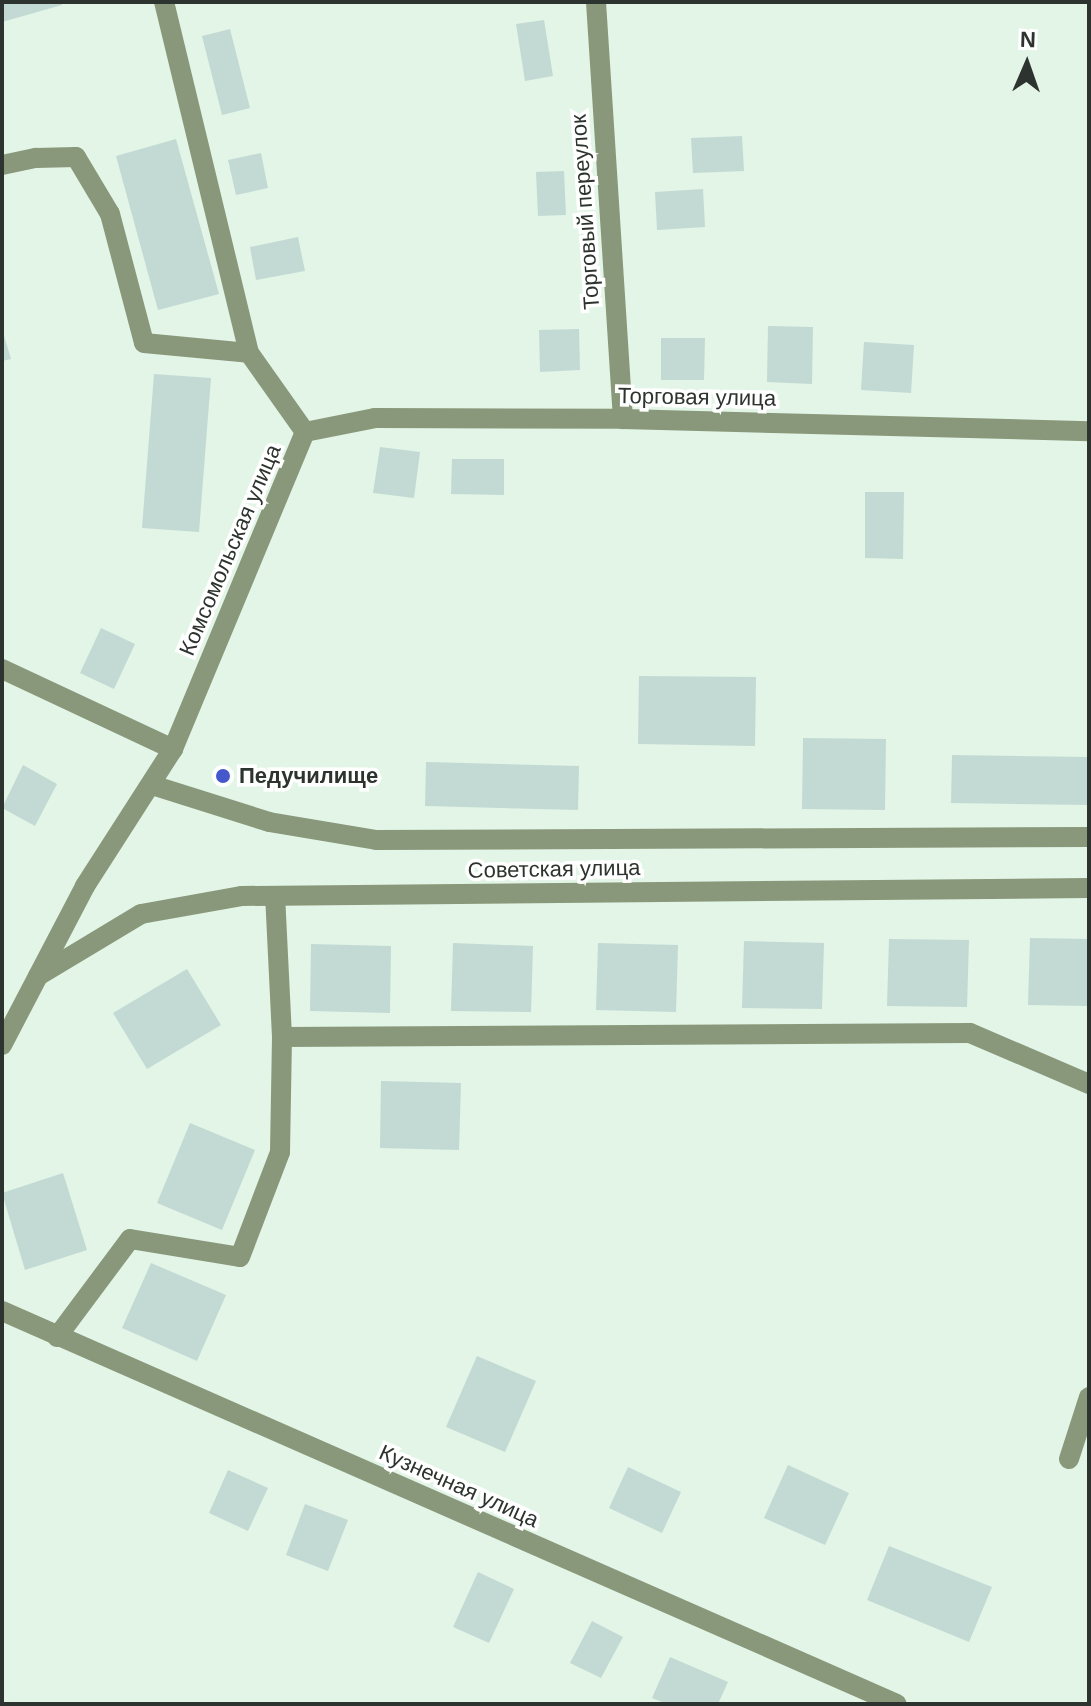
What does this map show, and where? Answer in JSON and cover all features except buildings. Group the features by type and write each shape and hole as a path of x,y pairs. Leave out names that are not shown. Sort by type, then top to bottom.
{"street":[{"name":"Комсомольская улица","path":"2,1045 85,886 173,749 305,432 249,353 164,2"},
{"name":"Торговый переулок","path":"596,2 623,419"},
{"path":"2,165 36,158 76,157 110,214 144,343 249,353"},
{"name":"Торговая улица","path":"305,432 375,418 623,419 1089,431"},
{"path":"2,669 173,749"},
{"name":"Советская улица","path":"152,785 269,822 376,840 1089,837"},
{"name":"Советская улица","path":"38,976 141,914 242,896 1089,888"},
{"path":"57,1337 130,1239 240,1257 280,1152 282,1037 275,896"},
{"path":"282,1037 970,1033 1089,1084"},
{"name":"Кузнечная улица","path":"2,1311 897,1704"},
{"path":"1069,1459 1089,1397"}],"place":[{"name":"Педучилище","path":"223,776"}]}
